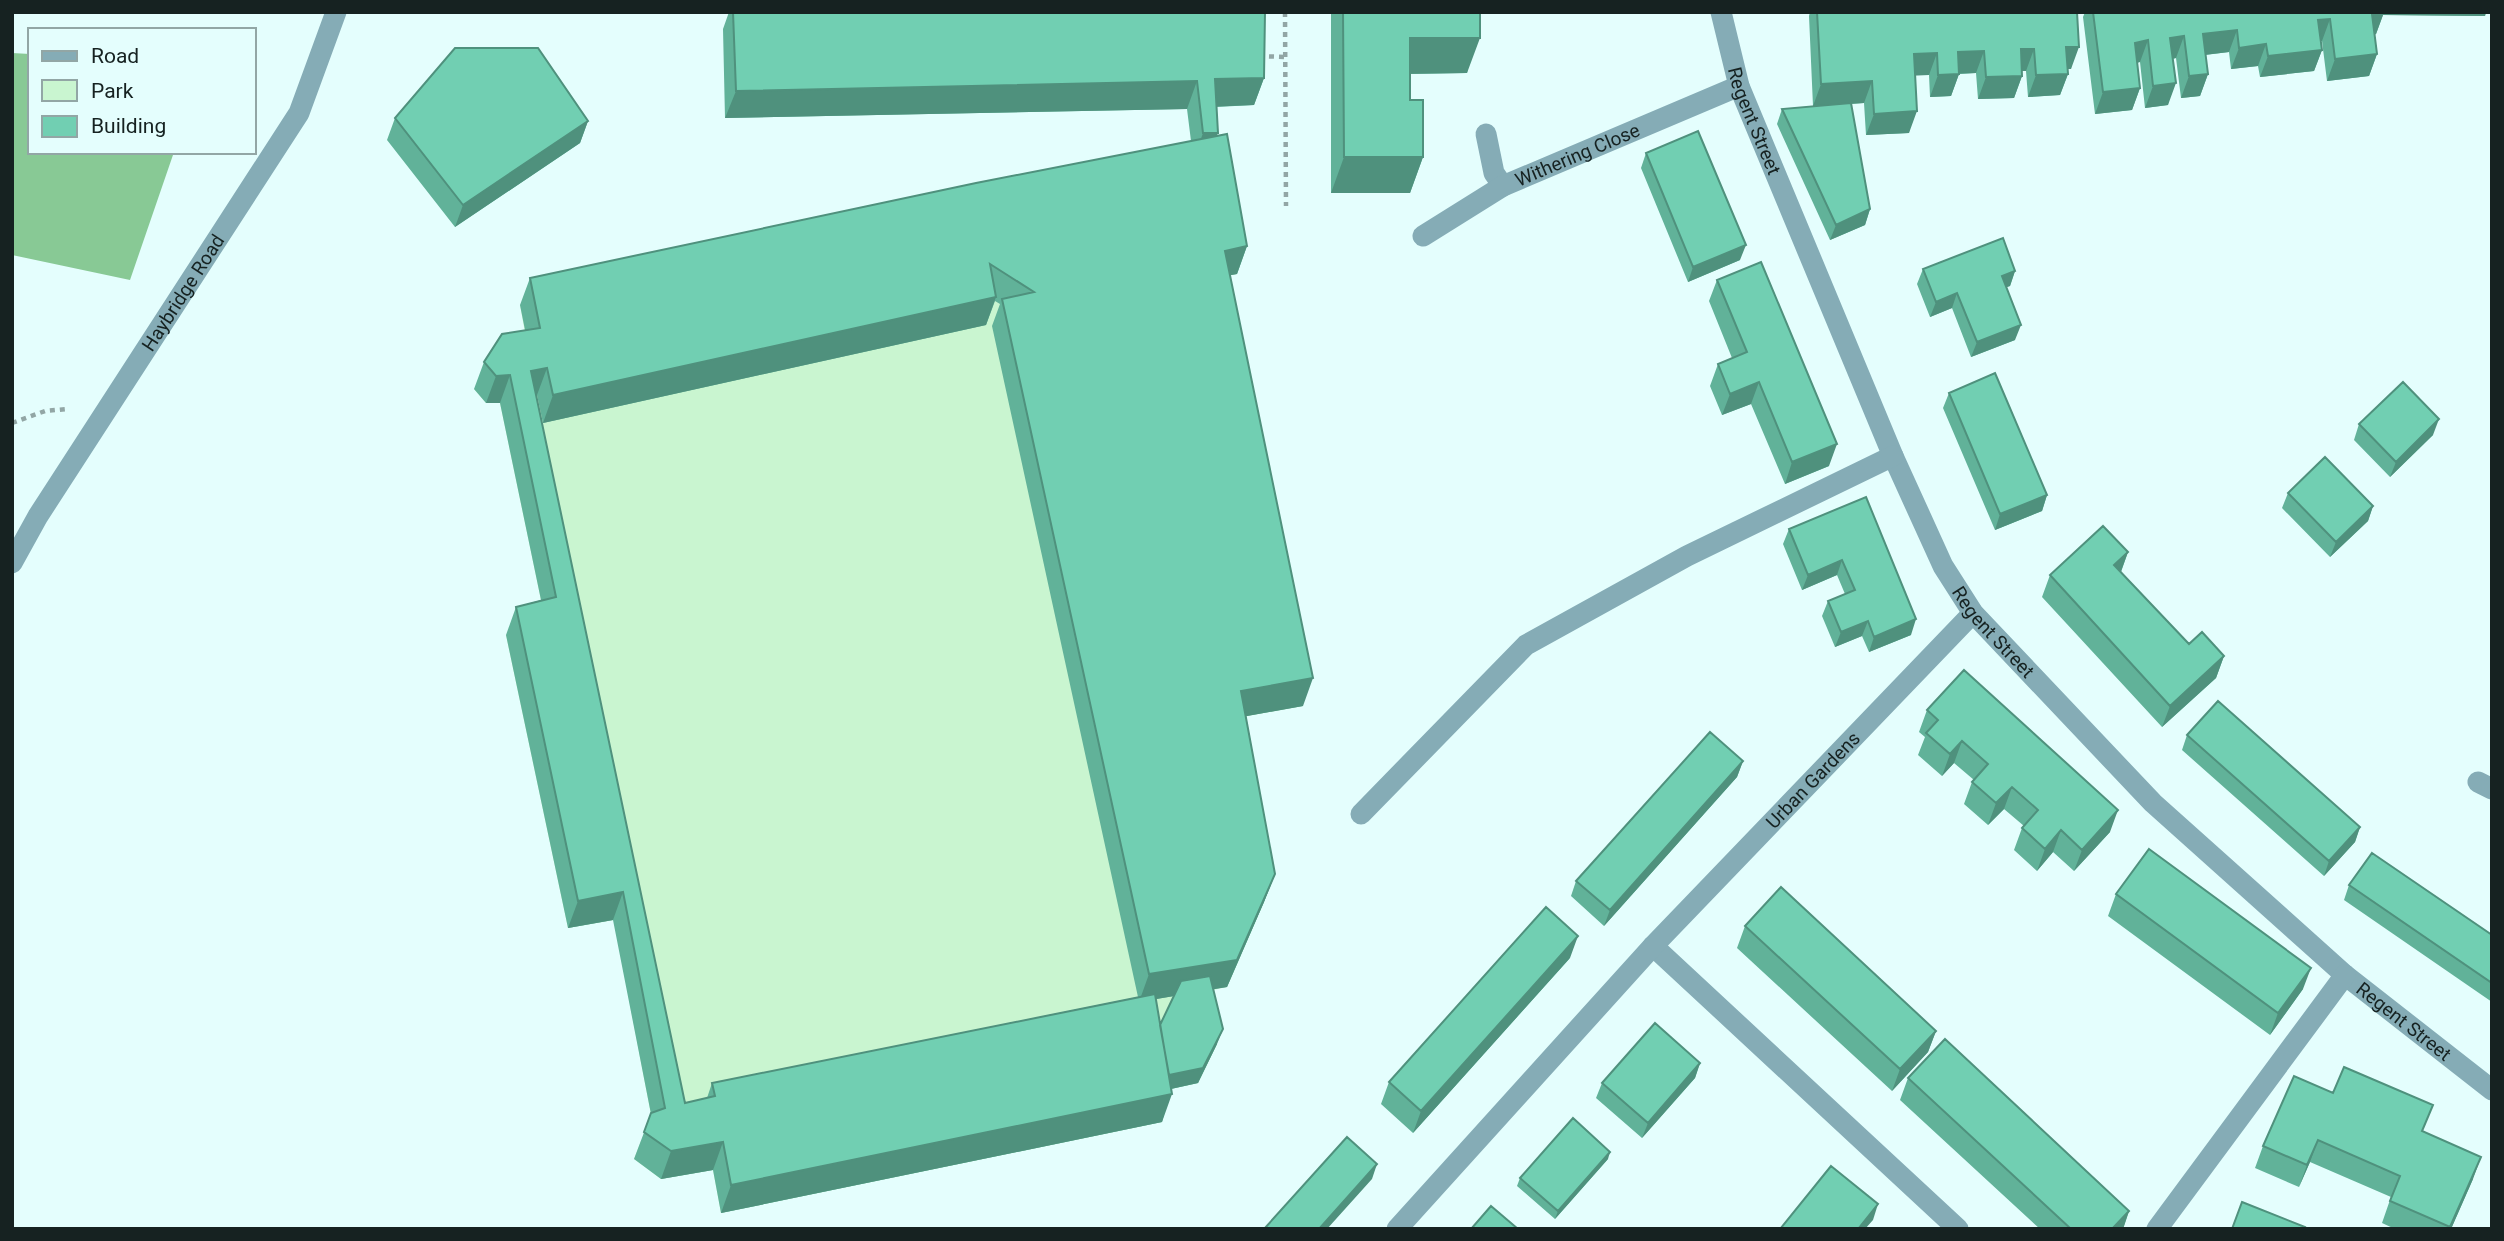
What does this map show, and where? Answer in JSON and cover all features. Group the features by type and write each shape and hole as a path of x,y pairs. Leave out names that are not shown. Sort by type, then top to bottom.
{"street":[{"name":"Haybridge Road","path":"12,563 38,516 299,113 336,12"},
{"name":"Regent Street","path":"1721,12 1739,86 1893,456 1943,566 1972,613 2153,803 2345,975 2492,1090"},
{"name":"Withering Close","path":"1423,236 1503,186 1739,86"},
{"path":"1486,134 1494,173 1503,186"},
{"path":"1362,814 1527,645 1687,556 1893,456"},
{"name":"Urban Gardens","path":"1398,1229 1653,946 1972,613"},
{"path":"1653,946 1953,1227"},
{"path":"2157,1229 2345,975"}],"path":[{"path":"1285,12 1286,206"},
{"path":"1258,57 1286,57"},
{"path":"12,423 45,411 110,405"}],"green space":[{"path":"12,53 28,54 28,154 173,154 130,280 12,255"},
{"path":"1217,161 1237,274 1216,278 1303,706 1231,719 1264,902 1227,987 1204,992 1217,1044 1198,1083 1157,1092 1162,1122 721,1213 713,1170 661,1179 634,1159 641,1141 655,1136 614,920 568,928 506,635 546,624 500,403 486,403 474,389 529,355 520,305"}],"building":[{"path":"733,12 1265,12 1264,78 1215,79 1218,133 1203,133 1197,81 736,91"},
{"path":"1343,12 1480,12 1480,38 1410,38 1410,100 1423,100 1423,157 1344,157"},
{"path":"1817,12 2077,12 2079,47 2066,47 2068,74 2036,75 2034,49 2021,49 2022,76 1986,77 1984,51 1958,52 1959,74 1938,75 1937,53 1914,54 1917,111 1874,114 1872,81 1821,84"},
{"path":"2093,12 2384,12 2372,14 2377,54 2335,59 2330,19 2318,20 2322,50 2268,56 2266,44 2239,48 2237,30 2203,34 2208,74 2189,76 2184,36 2170,38 2176,83 2153,86 2148,40 2135,43 2140,88 2103,92"},
{"path":"455,48 538,48 588,121 463,205 395,118"},
{"path":"1851,103 1870,209 1836,225 1782,109"},
{"path":"1698,131 1746,245 1693,267 1646,153"},
{"path":"1227,134 1247,246 1225,251 1313,678 1241,691 1275,874 1237,960 1149,974 1002,299 1034,292 990,264 996,297 553,395 547,368 531,371 685,1103 715,1096 712,1083 1155,994 1172,1094 731,1185 723,1142 671,1151 644,1132 651,1113 665,1108 623,892 578,901 516,607 556,597 510,375 496,376 484,362 502,334 540,328 530,278 976,183"},
{"path":"2003,238 2015,271 2002,276 2021,325 1977,342 1957,293 1936,302 1923,269"},
{"path":"1761,262 1837,444 1792,462 1759,382 1730,394 1718,364 1747,352 1717,280"},
{"path":"1995,373 2047,495 2000,514 1949,393"},
{"path":"2403,382 2439,419 2396,462 2359,424"},
{"path":"2325,457 2373,506 2336,542 2288,493"},
{"path":"1866,497 1916,619 1874,637 1868,621 1841,632 1828,601 1855,590 1842,560 1808,575 1789,529"},
{"path":"2103,526 2128,552 2114,565 2189,644 2202,632 2224,656 2170,706 2050,575"},
{"path":"1964,670 2118,810 2082,850 2061,830 2045,849 2022,828 2038,810 2012,787 1996,803 1972,782 1988,764 1962,741 1950,754 1926,733 1938,720 1927,710"},
{"path":"2218,701 2360,827 2329,861 2187,735"},
{"path":"1710,732 1743,761 1610,910 1576,881"},
{"path":"2149,849 2311,968 2278,1013 2116,894"},
{"path":"2372,853 2492,935 2492,983 2349,885"},
{"path":"1781,887 1936,1031 1900,1069 1745,926"},
{"path":"1546,907 1578,936 1421,1111 1389,1082"},
{"path":"1210,976 1223,1029 1203,1068 1169,1075 1160,1025 1181,981"},
{"path":"1655,1023 1700,1063 1648,1123 1602,1083"},
{"path":"1945,1039 2129,1211 2112,1229 2071,1229 1908,1078"},
{"path":"2344,1067 2433,1105 2422,1131 2481,1157 2450,1227 2390,1201 2400,1176 2318,1140 2307,1165 2263,1146 2294,1076 2333,1093"},
{"path":"1573,1118 1610,1152 1558,1211 1520,1178"},
{"path":"1347,1137 1377,1164 1319,1229 1264,1229"},
{"path":"1831,1166 1878,1204 1858,1229 1780,1229"},
{"path":"2242,1202 2305,1227 2232,1229"},
{"path":"1491,1206 1518,1229 1471,1229"}]}
